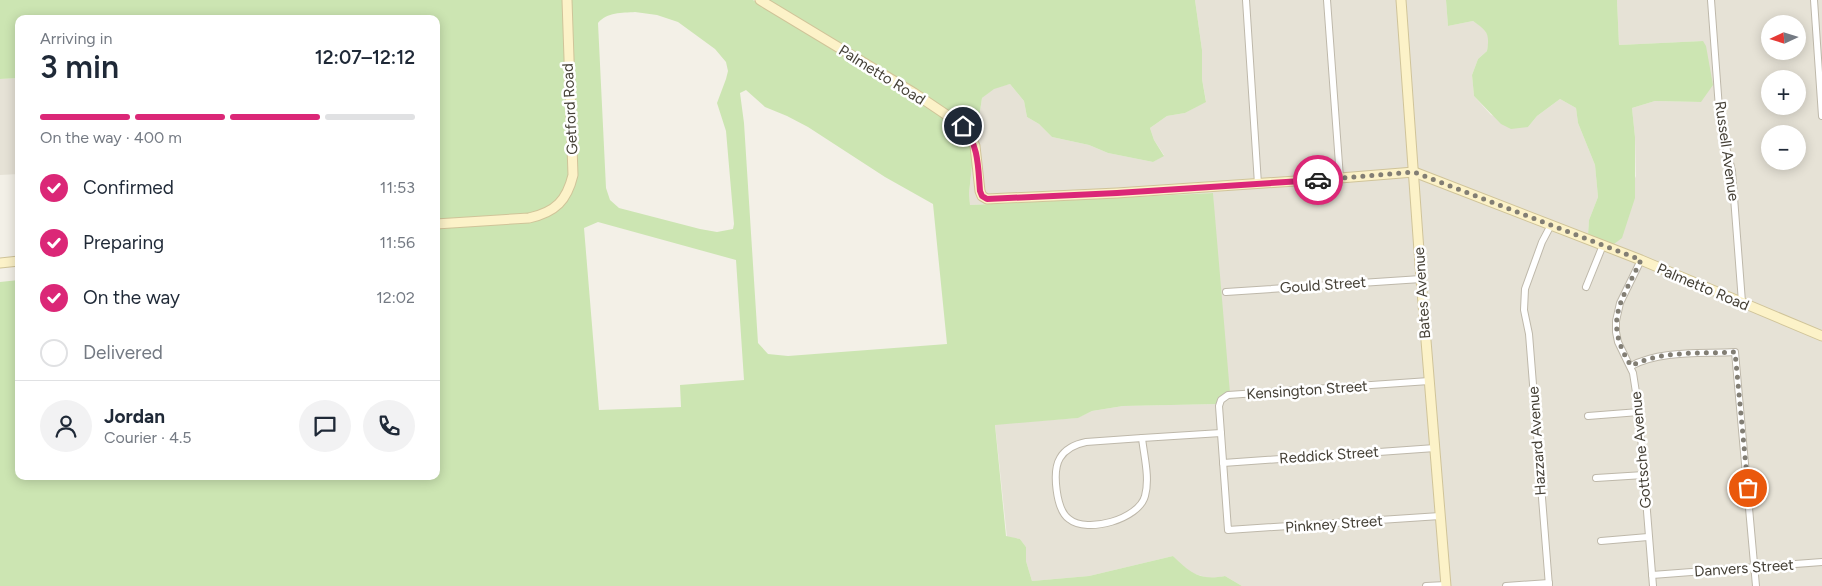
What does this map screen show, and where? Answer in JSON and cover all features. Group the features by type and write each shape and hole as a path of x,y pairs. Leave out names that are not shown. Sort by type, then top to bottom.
{"street":[{"name":"Getford Road","path":"440,224 530,218 550,211 562,202 570,189 573,175 567,0"},
{"name":"Palmetto Road","path":"760,0 963,126 975,146 980,191 982,196 987,199 1117,193 1414,172 1641,260 1822,336"},
{"path":"1246,0 1258,184"},
{"path":"1327,0 1340,178"},
{"name":"Bates Avenue","path":"1402,0 1421,279 1446,585"},
{"name":"Russell Avenue","path":"1711,0 1720,122 1732,172 1742,302"},
{"path":"1814,0 1822,116"},
{"name":"Hazzard Avenue","path":"1549,585 1529,334 1523,297 1529,274 1551,225"},
{"path":"1586,288 1603,245"},
{"name":"Gottsche Avenue","path":"1641,260 1620,303 1616,321 1618,342 1631,366 1639,412 1652,575"},
{"path":"0,263 15,261"},
{"name":"Gould Street","path":"1226,292 1421,279"},
{"path":"1631,366 1645,359 1663,356 1735,352 1756,586"},
{"name":"Kensington Street","path":"1228,530 1219,406 1221,400 1228,395 1429,381"},
{"path":"1588,416 1639,412"},
{"path":"1142,438 1146,492 1140,507 1121,518 1095,526 1081,525 1068,519 1061,508 1057,485 1057,466 1064,453 1070,448 1086,442 1142,438 1221,433"},
{"name":"Reddick Street","path":"1223,463 1434,448"},
{"path":"1596,478 1644,475"},
{"name":"Pinkney Street","path":"1228,530 1440,516"},
{"path":"1601,541 1648,537"},
{"name":"Danvers Street","path":"1652,575 1822,562"},
{"path":"1652,575 1653,586"},
{"path":"1426,586 1446,585"},
{"path":"1506,586 1549,585"}],"shaded area":[{"path":"1195,0 1398,0 1409,168 1117,189 985,194 983,190 981,155 976,138 982,98 994,88 1010,84 1024,101 1027,117 1039,124 1052,137 1089,145 1108,153 1153,162 1164,155 1154,140 1150,128 1167,116 1185,113 1206,101 1202,79 1202,50"},
{"path":"1406,0 1446,0 1448,26 1473,21 1485,29 1489,39 1487,51 1478,59 1472,75 1474,96 1491,115 1528,127 1537,116 1560,99 1576,108 1578,123 1595,165 1598,197 1589,220 1588,235 1417,169"},
{"path":"1617,0 1822,0 1822,332 1606,242 1636,176 1632,108 1655,101 1701,102 1703,41 1619,45"},
{"path":"15,78 15,174 0,175 0,79"},
{"path":"973,157 976,193 978,198 987,202 1117,196 1410,175 1442,586 1242,586 1225,576 1212,579 1188,572 1173,556 1089,576 1032,581 1026,561 1026,547 1020,539 1007,537 995,424 1077,418 1092,411 1123,406 1219,404 1213,193 970,205 969,193"},
{"path":"1418,177 1639,264 1822,340 1822,586 1450,586"}],"green space":[{"path":"0,0 563,0 569,174 566,188 559,199 548,208 529,214 440,221 440,15 15,15 15,78 0,79"},
{"path":"571,0 753,0 911,96 960,129 967,137 973,157 969,193 970,205 1213,193 1230,393 1219,404 1123,406 1092,411 1078,418 995,425 1006,536 1020,539 1026,547 1026,561 1032,581 1089,576 1173,556 1196,574 1209,577 1225,576 1242,586 0,586 0,282 15,280 15,480 440,480 440,228 540,219 561,207 574,185 577,175","holes":["635,12 657,15 678,22 715,49 726,62 728,71 717,103 726,131 733,229 717,232 700,229 619,208 610,200 606,188 598,23 610,15 620,13","746,90 765,107 808,127 885,177 933,204 947,344 788,356 768,354 758,343 744,123 740,93","598,222 736,260 744,380 680,385 681,407 599,410 584,228"]},
{"path":"767,0 1195,0 1202,50 1202,79 1206,102 1185,113 1167,116 1150,128 1154,140 1164,156 1153,162 1108,153 1089,145 1052,137 1039,124 1027,117 1024,101 1010,84 994,89 982,98 976,138"},
{"path":"1446,0 1617,0 1619,45 1703,41 1706,46 1713,85 1701,102 1655,101 1632,108 1635,137 1635,198 1622,238 1614,244 1588,235 1589,220 1598,197 1595,165 1578,123 1576,108 1560,99 1537,116 1528,127 1511,129 1501,124 1474,96 1472,75 1478,59 1487,51 1488,36 1482,27 1473,21 1448,26"}],"way so far":[{"path":"1318,180 1414,172 1641,260 1623,295 1617,312 1616,332 1623,353 1631,366 1645,359 1663,356 1735,352 1748,488"}],"route":[{"path":"963,126 975,146 980,191 982,196 987,199 1318,180"}]}
